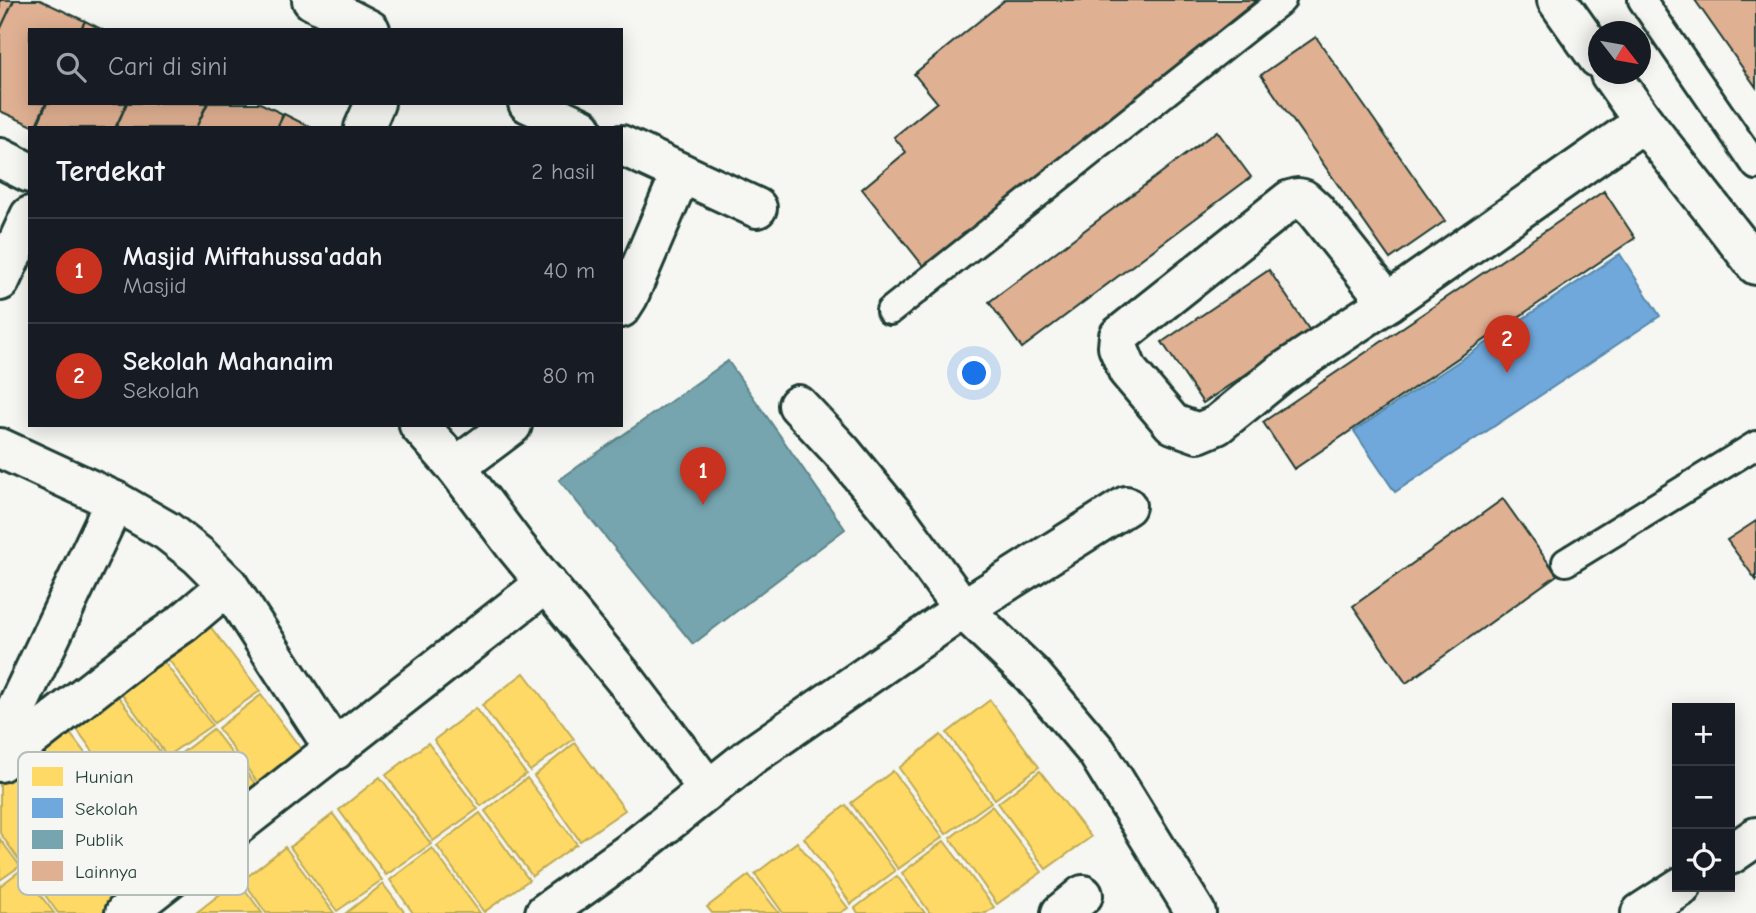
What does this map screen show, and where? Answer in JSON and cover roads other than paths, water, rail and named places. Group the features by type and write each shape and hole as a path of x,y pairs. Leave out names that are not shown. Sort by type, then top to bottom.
{"street":[{"path":"312,0 366,28"},
{"path":"1557,0 1588,44"},
{"path":"1617,84 1756,265"},
{"path":"365,126 374,105"},
{"path":"532,105 578,126"},
{"path":"1388,302 1315,210 1298,198 1290,200 1128,328 1119,336 1118,347 1128,372 1173,424 1198,433 1217,425 1280,374 1388,302 1644,122"},
{"path":"623,146 757,208"},
{"path":"0,158 28,172"},
{"path":"623,305 681,173"},
{"path":"0,281 28,220"},
{"path":"798,405 842,452 898,520 963,609 1032,675 1097,752 1196,913"},
{"path":"421,427 456,467 627,682 708,789"},
{"path":"456,467 509,427"},
{"path":"0,448 115,501 167,531 199,556 228,585 334,750"},
{"path":"0,743 115,501"},
{"path":"545,913 629,853 751,756 963,609 1126,506"},
{"path":"248,817 547,583"},
{"path":"0,762 136,656 183,623 228,585"},
{"path":"1735,852 1756,837"},
{"path":"1641,913 1673,892"},
{"path":"125,913 148,895"}],"lane":[{"path":"890,311 1282,0"},
{"path":"1642,0 1756,166"},
{"path":"1566,562 1756,444"}],"place":[{"name":"Sekolah Mahanaim","path":"1507,373"},
{"name":"Masjid Miftahussa'adah","path":"703,505"}]}
